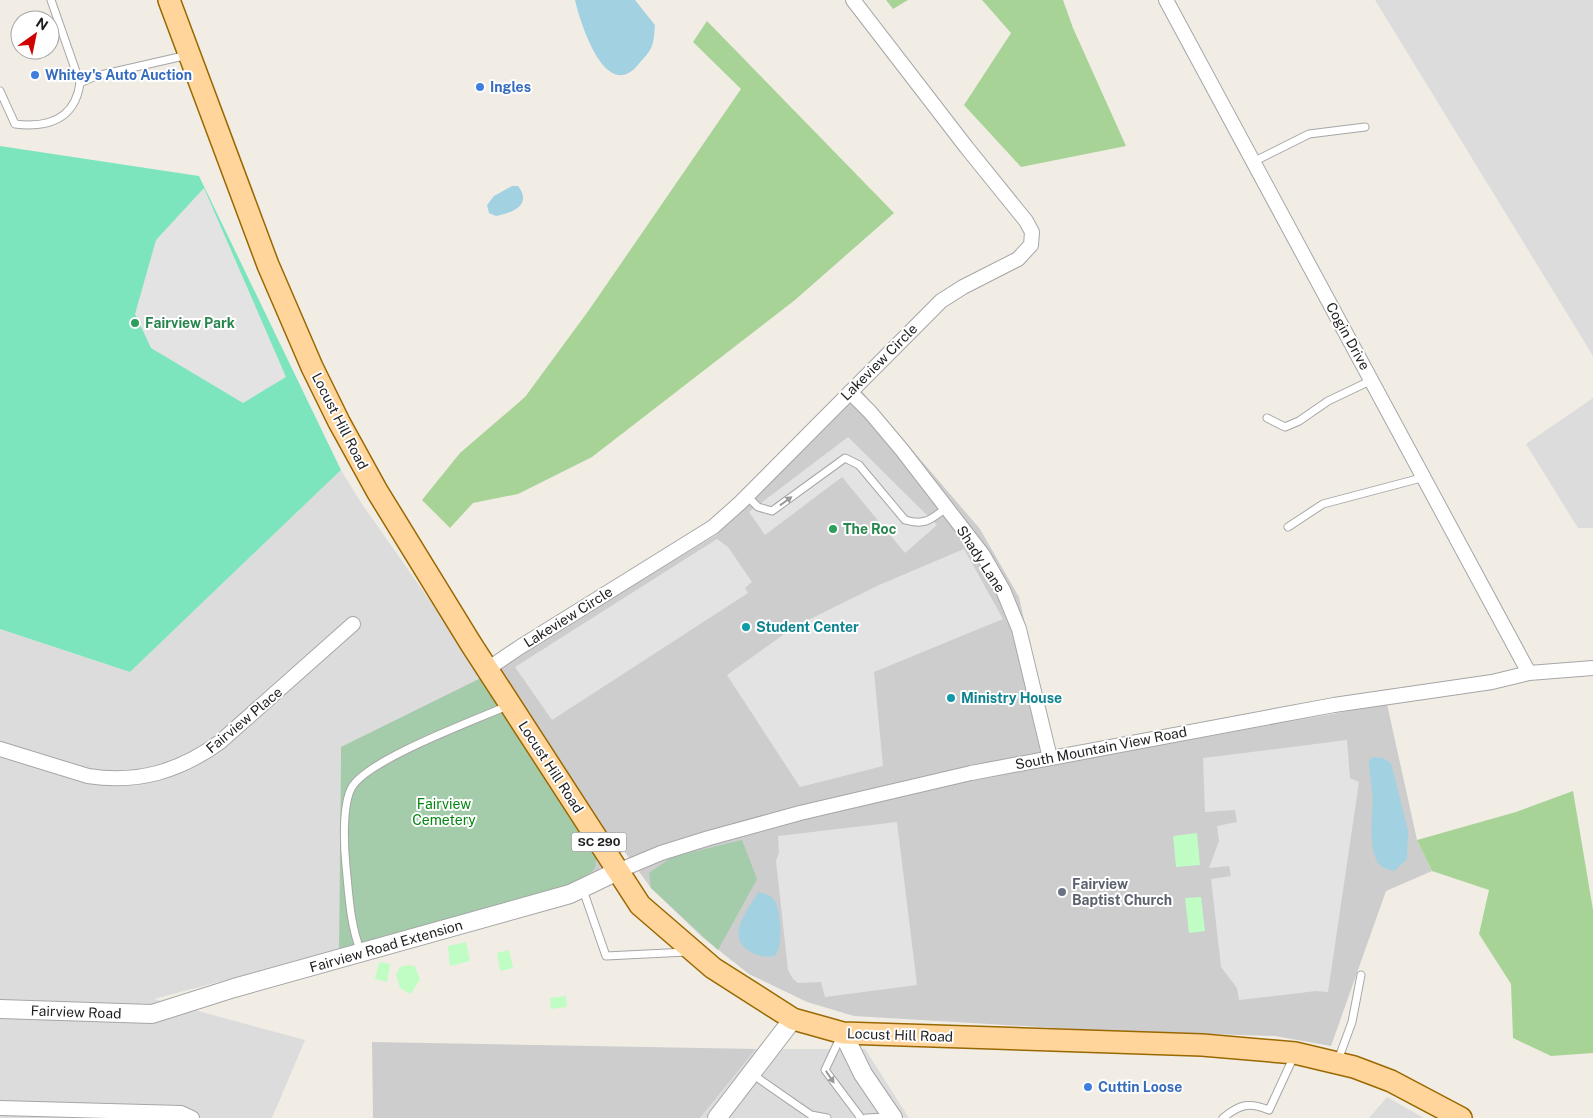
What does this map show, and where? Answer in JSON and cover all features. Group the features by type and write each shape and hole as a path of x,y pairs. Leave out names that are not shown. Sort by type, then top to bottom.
{"main road":[{"name":"Locust Hill Road","path":"169,0 268,264 312,367 339,422 377,491 471,644 489,668 510,704 640,905 693,952 737,985 794,1019 843,1033 1202,1045 1295,1053 1337,1063 1391,1081 1461,1118"}],"street":[{"name":"Lakeview Circle","path":"489,668 536,636 713,527 941,301 963,287 1018,259 1028,251 1032,238 1026,221 966,148 853,0"},
{"name":"Cogin Drive","path":"1166,0 1425,477 1529,673"},
{"name":"Shady Lane","path":"850,392 870,412 983,555 1012,610 1019,629 1050,758"},
{"name":"Fairview Place","path":"0,749 88,776 102,778 136,778 168,771 203,754 220,742 353,624"},
{"name":"South Mountain View Road","path":"618,871 661,853 709,838 800,813 938,780 1334,705 1492,682 1529,673 1593,668"},
{"name":"Fairview Road Extension","path":"152,1014 583,889 618,871"},
{"name":"Fairview Road","path":"0,1009 152,1014"},
{"path":"717,1118 794,1019"},
{"path":"843,1033 863,1074 893,1118"},
{"path":"0,1108 181,1113 192,1118"}],"lane":[{"path":"0,91 14,124 34,126 54,121 71,109 78,95 80,83 51,0"},
{"path":"80,83 96,76 188,54"},
{"path":"0,110 9,110"},
{"path":"1254,162 1309,134 1365,127"},
{"path":"1267,418 1285,427 1299,421 1328,401 1372,380"},
{"path":"746,496 758,507 772,512 845,458 859,465 906,520 915,523 926,522 946,508"},
{"path":"1288,527 1323,504 1425,477"},
{"path":"361,953 355,938 350,911 345,855 347,802 352,786 385,760 510,704"},
{"path":"583,889 606,956 693,952"},
{"path":"1337,1063 1352,1022 1361,975"},
{"path":"843,1033 825,1070 860,1118"},
{"path":"1222,1118 1233,1110 1253,1104 1269,1110 1295,1053"},
{"path":"752,1074 811,1115 827,1118"},
{"path":"866,1118 893,1118"}],"shaded area":[{"path":"1375,0 1593,0 1593,356"},
{"path":"204,188 286,377 243,403 151,348 135,314 156,240"},
{"path":"860,389 980,529 1019,597 1056,764 1387,704 1417,840 1432,871 1386,891 1331,1046 1275,1036 1090,1030 854,1016 807,1002 749,974 702,937 651,888 624,851 582,881 341,747 481,678 716,535"},
{"path":"1593,398 1593,528 1578,528 1526,444"},
{"path":"848,437 937,525 905,553 842,477 765,535 749,512"},
{"path":"341,470 360,501 463,648 481,678 341,747 339,950 154,999 305,1040 272,1118 0,1118 0,629 130,672"},
{"path":"717,539 728,547 752,582 745,588 748,593 552,720 515,667"},
{"path":"964,549 1003,619 874,672 883,766 800,787 727,675 794,627 879,585"},
{"path":"1347,740 1350,778 1359,782 1328,992 1316,991 1239,1000 1237,988 1221,967 1211,879 1231,876 1229,866 1209,868 1219,841 1217,826 1237,822 1235,810 1205,812 1203,758"},
{"path":"897,822 917,985 825,997 821,982 798,983 793,979 788,970 776,861 779,853 778,836"},
{"path":"372,1042 756,1049 700,1118 373,1118"},
{"path":"756,1049 865,1049 909,1118 700,1118"},
{"path":"1387,1097 1424,1118 1369,1118"}],"green space":[{"path":"886,0 908,0 893,9"},
{"path":"982,0 1063,0 1073,28 1126,146 1021,167 964,105 1011,33"},
{"path":"707,21 894,213 795,300 592,457 518,494 473,503 450,528 422,500 460,453 525,397 589,310 741,89 693,42"},
{"name":"Fairview Park","path":"0,146 199,176 341,470 130,672 0,629"},
{"name":"Fairview Cemetery","path":"481,678 597,852 595,868 582,881 339,950 341,747"},
{"path":"1573,791 1593,910 1593,1053 1551,1056 1513,1038 1511,984 1479,934 1489,890 1432,871 1417,840 1516,812"},
{"path":"1197,833 1200,865 1176,867 1173,836"},
{"path":"742,840 757,879 718,950 651,888 649,873 672,857"},
{"path":"1201,897 1205,931 1189,933 1185,898"},
{"path":"466,942 470,961 450,966 448,946"},
{"path":"509,950 513,968 500,971 497,953"},
{"path":"379,962 390,964 387,982 375,979"},
{"path":"415,966 420,979 411,994 400,988 396,974 400,967"},
{"path":"566,996 567,1007 551,1009 550,998"}],"water":[{"path":"575,0 635,0 655,25 651,48 637,66 625,74 615,74 605,67 588,40"},
{"path":"512,186 518,186 522,193 522,203 519,207 508,213 496,216 489,213 487,205 494,196"},
{"path":"1374,757 1383,758 1391,763 1408,831 1407,859 1394,871 1380,865 1372,845 1372,799 1369,760"},
{"path":"758,892 772,897 777,906 780,920 780,937 778,952 775,956 765,957 752,953 742,945 739,938 739,930 744,915"}],"place":[{"name":"Whitey's Auto Auction","path":"35,75"},
{"name":"Ingles","path":"480,87"},
{"name":"Fairview Park","path":"135,323"},
{"name":"The Roc","path":"833,529"},
{"name":"Student Center","path":"746,627"},
{"name":"Ministry House","path":"951,698"},
{"name":"Fairview Baptist Church","path":"1062,892"},
{"name":"Cuttin Loose","path":"1088,1087"}]}
